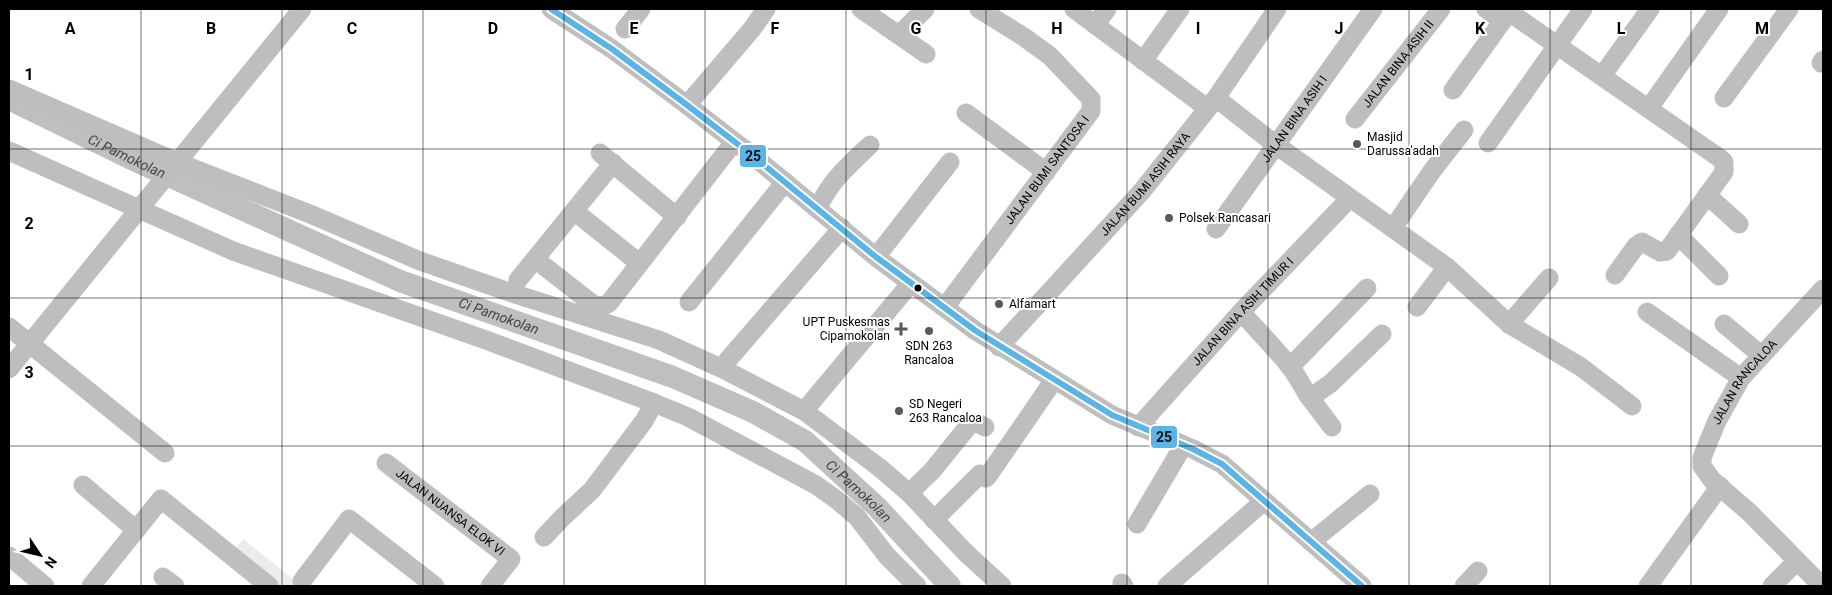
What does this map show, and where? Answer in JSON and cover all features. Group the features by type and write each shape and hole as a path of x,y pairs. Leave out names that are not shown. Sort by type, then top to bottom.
{"street":[{"path":"9,369 302,9"},
{"path":"551,9 612,49 687,105 876,257 999,347 1112,415 1222,464 1362,586"},
{"path":"625,29 641,9"},
{"path":"687,105 752,29 766,9"},
{"path":"861,9 926,54"},
{"path":"899,34 925,9"},
{"name":"JALAN BUMI SANTOSA I","path":"945,307 1091,111 1091,99 1050,56 979,9"},
{"path":"1074,9 1143,61 1276,145 1393,228 1447,267 1509,324 1581,367 1632,406"},
{"path":"1095,25 1107,9"},
{"path":"1143,61 1180,9"},
{"name":"JALAN BUMI ASIH RAYA","path":"999,347 1142,191 1212,103 1277,9"},
{"name":"JALAN BINA ASIH I","path":"1216,229 1373,9"},
{"name":"JALAN BINA ASIH II","path":"1355,119 1441,9"},
{"path":"1486,9 1508,14 1558,45 1724,162 1724,172 1667,251 1662,253 1644,242 1639,243 1615,275"},
{"path":"1488,143 1583,9"},
{"path":"1602,76 1650,9"},
{"path":"1649,108 1719,9"},
{"path":"1724,98 1789,9"},
{"path":"1453,90 1508,14"},
{"path":"9,89 174,165 310,214 420,260 509,292 659,340 723,369 804,411 880,468 909,493 1002,586"},
{"path":"966,112 1046,172"},
{"path":"1393,228 1432,171 1464,130"},
{"path":"535,259 594,305 599,306 609,303 615,298 639,263 734,142"},
{"path":"817,209 835,178 870,145"},
{"path":"9,151 143,205 233,251 486,340 688,417 816,485 837,500 857,518 887,556 916,586"},
{"path":"518,280 574,211 606,158 677,217"},
{"path":"876,257 950,162"},
{"path":"689,302 785,182"},
{"path":"1707,195 1739,224"},
{"name":"JALAN BINA ASIH TIMUR I","path":"1138,427 1241,312 1350,198"},
{"path":"574,211 639,263"},
{"path":"727,361 842,228"},
{"path":"1678,235 1719,276"},
{"path":"1417,307 1447,267"},
{"path":"1509,324 1549,278"},
{"path":"804,411 911,283"},
{"path":"1290,367 1367,288"},
{"name":"JALAN RANCALOA","path":"1822,586 1750,513 1706,473 1702,466 1702,458 1716,421 1741,378 1823,289"},
{"path":"1241,312 1302,382 1306,392 1332,427"},
{"path":"1647,312 1741,378"},
{"path":"1724,324 1761,356"},
{"path":"9,327 165,453"},
{"path":"1310,398 1331,383 1382,334"},
{"path":"934,520 980,474 986,478 1054,380"},
{"path":"544,537 592,490 644,421 654,403"},
{"path":"909,493 938,464 970,424 978,423 985,428"},
{"path":"1137,524 1183,446"},
{"name":"JALAN NUANSA ELOK VI","path":"386,463 511,559 490,586"},
{"path":"83,485 136,530"},
{"path":"1648,586 1720,486"},
{"path":"1311,542 1370,494"},
{"path":"91,586 161,499 269,586"},
{"path":"1167,586 1264,501"},
{"path":"303,584 349,519 435,586"},
{"path":"9,556 45,586"},
{"path":"1772,586 1797,561"},
{"path":"1464,586 1478,571"}],"shaded area":[{"path":"243,539 298,583 295,586 274,586 233,553"}],"waterway":[{"name":"Ci Pamokolan","path":"9,99 136,161 400,281 673,377 753,412 805,441 877,507 950,586"}],"transit line":[{"name":"25","path":"551,9 612,49 687,105 753,156 876,257 976,331 1112,415 1193,449 1222,464 1362,586"}],"place":[{"name":"Masjid Darussa'adah","path":"1357,144"},
{"name":"Polsek Rancasari","path":"1169,218"},
{"name":"Alfamart","path":"999,304"},
{"name":"UPT Puskesmas Cipamokolan","path":"901,329"},
{"name":"SDN 263 Rancaloa","path":"929,331"},
{"name":"SD Negeri 263 Rancaloa","path":"899,411"}]}
